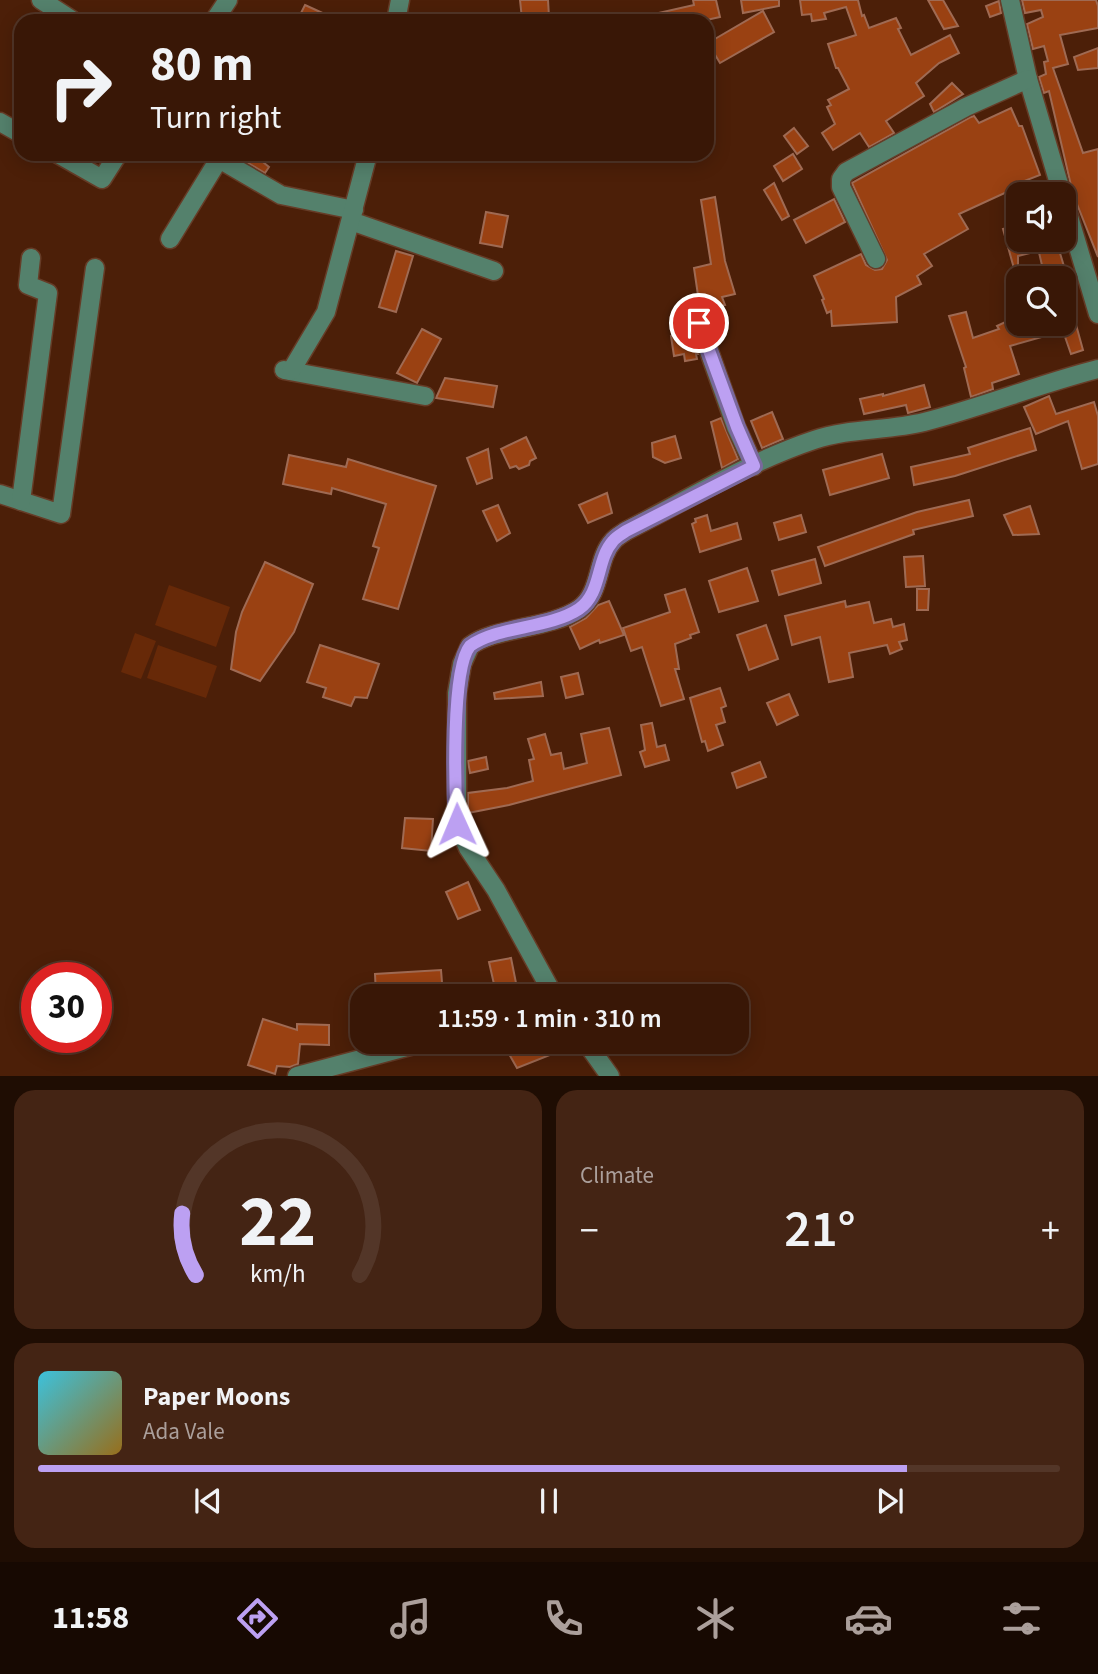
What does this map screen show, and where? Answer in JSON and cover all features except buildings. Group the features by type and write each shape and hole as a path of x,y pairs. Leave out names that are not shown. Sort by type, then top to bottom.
{"street":[{"path":"41,0 63,14"},
{"path":"1010,0 1028,79 1058,182"},
{"path":"876,259 841,187 841,179 846,172 954,113 1028,79"},
{"path":"70,161 102,179 114,161"},
{"path":"170,239 218,161"},
{"path":"222,161 281,195 353,216 494,271"},
{"path":"366,161 326,312 287,370 425,396"},
{"path":"1076,240 1098,314"},
{"path":"21,501 48,293 28,285 31,258"},
{"path":"0,494 61,514 95,268"},
{"path":"699,323 754,466"},
{"path":"547,984 496,890 468,848 457,824 457,694 466,651 475,642 555,619 578,609 590,598 613,541 626,531 790,449 838,432 884,430 924,422 1048,382 1098,369"},
{"path":"297,1076 380,1054"},
{"path":"594,1054 610,1076"}],"shaded area":[{"path":"169,585 230,607 216,647 155,625"},
{"path":"135,633 156,641 141,679 121,672"},
{"path":"158,645 217,666 206,698 147,678"}],"route":[{"path":"457,824 457,694 461,664 470,646 475,642 555,619 578,609 590,598 613,541 626,531 754,466 699,323"}]}
